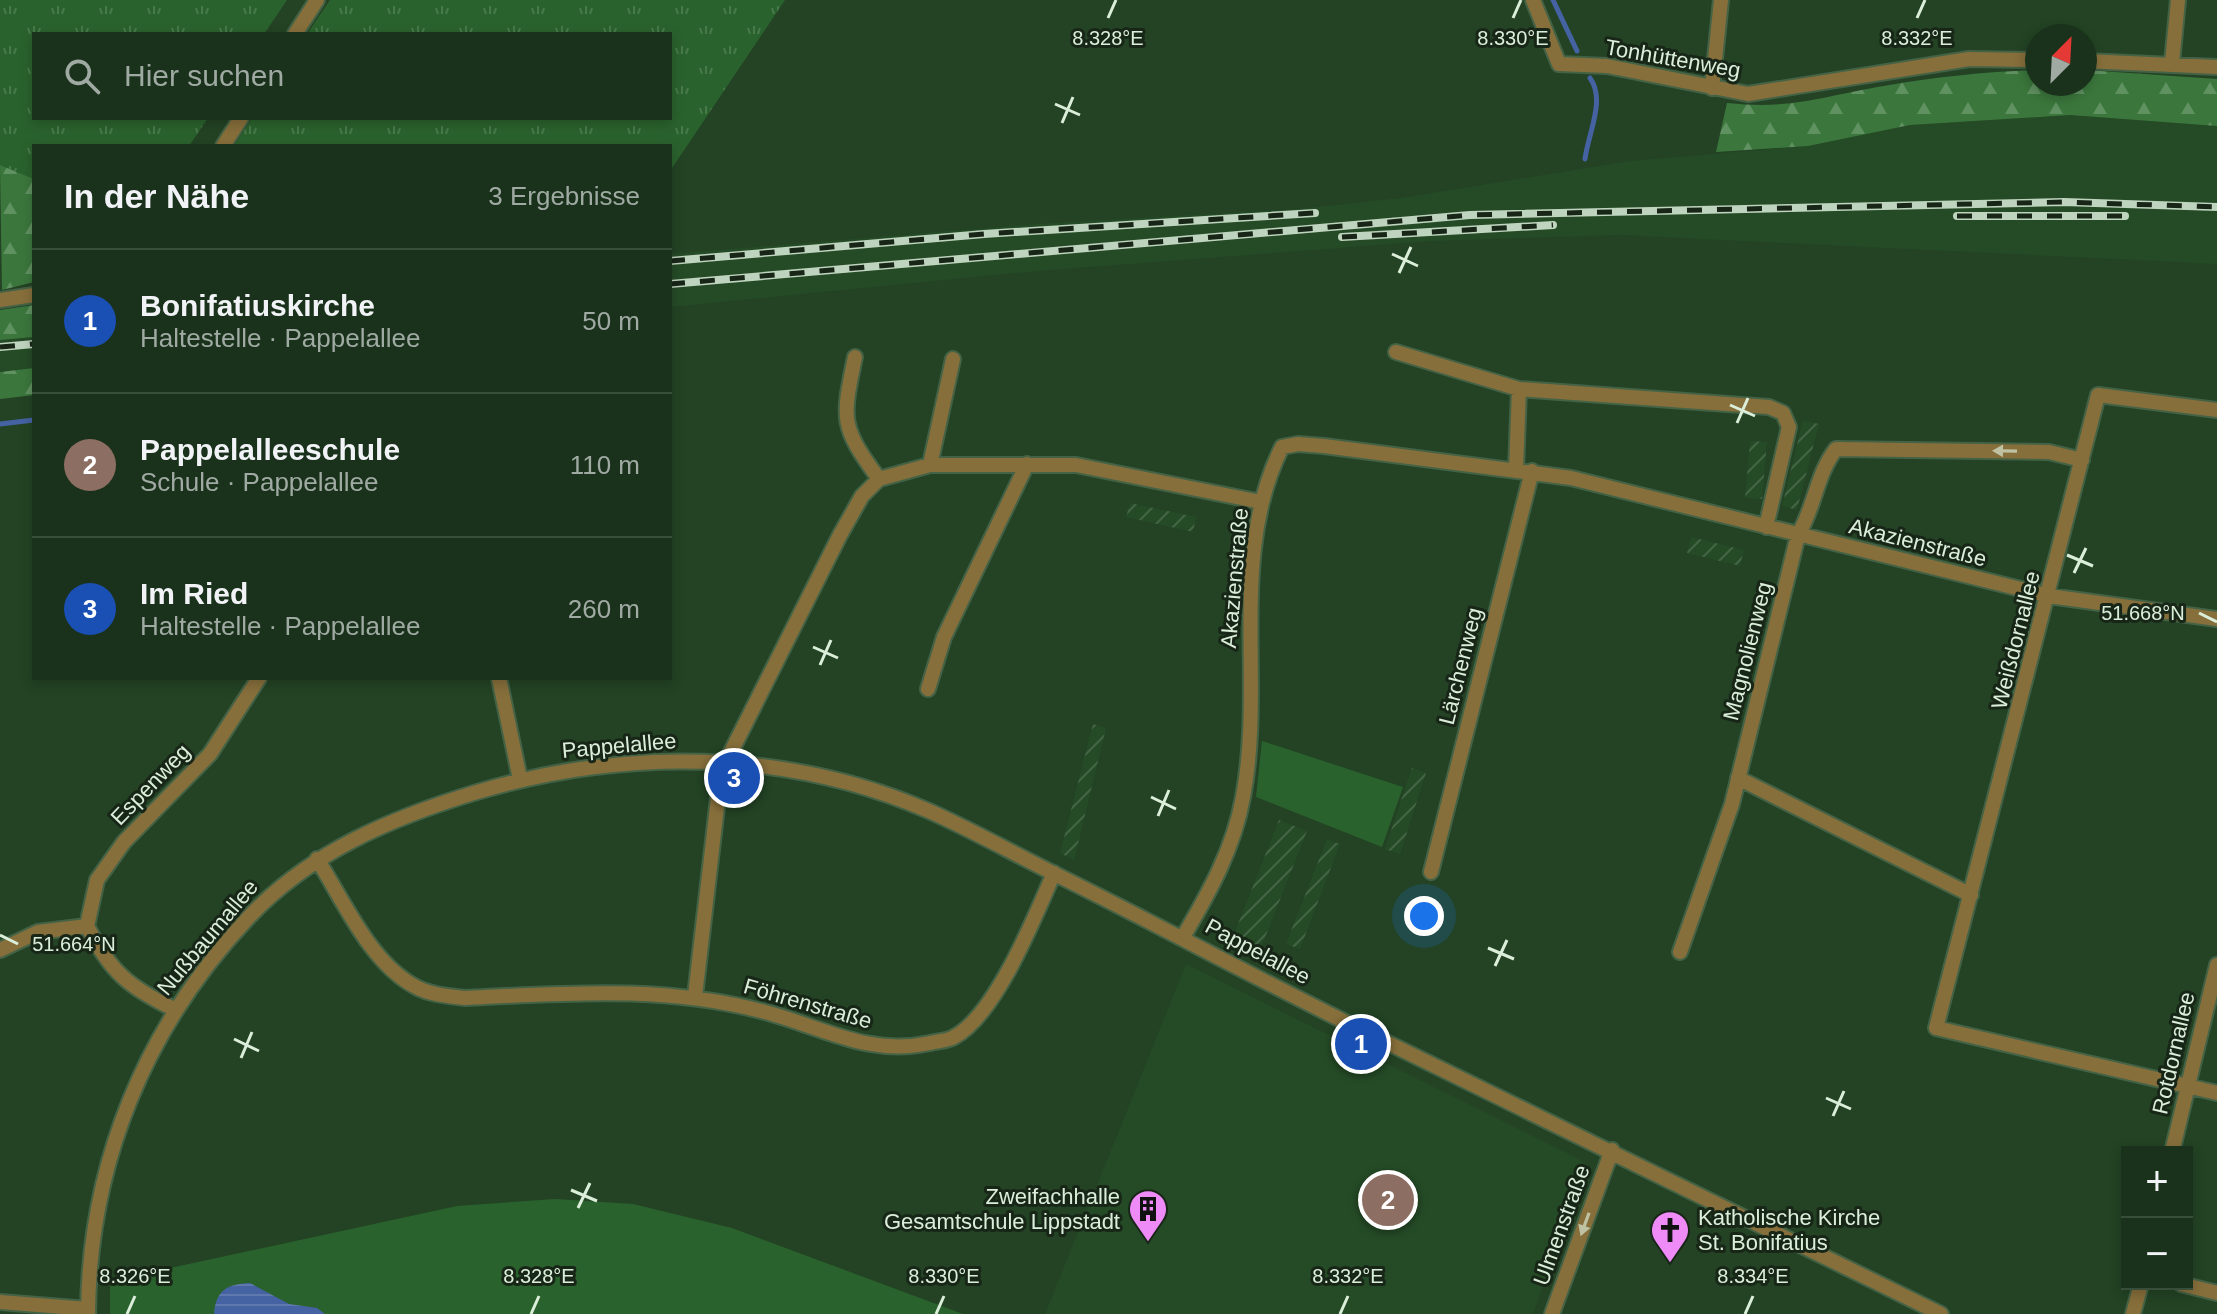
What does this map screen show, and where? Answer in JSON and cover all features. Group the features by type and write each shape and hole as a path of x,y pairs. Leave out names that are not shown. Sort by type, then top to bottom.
{"street":[{"path":"296,32 317,0"},
{"name":"Tonhüttenweg","path":"1533,0 1559,64 1607,66 1748,94 1969,59 2025,60"},
{"path":"1712,88 1721,0"},
{"path":"2172,63 2178,0"},
{"path":"2097,61 2217,67"},
{"path":"224,144 240,120"},
{"path":"0,300 32,295"},
{"path":"1396,352 1519,389 1769,407 1783,413 1789,427 1766,527"},
{"path":"855,357 844,411 851,440 879,479"},
{"path":"930,465 953,359"},
{"path":"1516,470 1519,389"},
{"name":"Weißdornallee","path":"2188,1086 1936,1028 2098,395 2217,410"},
{"name":"Akazienstraße","path":"1183,937 1219,875 1243,798 1250,732 1252,580 1261,502 1282,447 1298,444 1532,471 2049,596 2217,619"},
{"path":"1798,535 1811,514 1825,463 1836,449 2049,452 2082,460"},
{"path":"928,689 944,637 1027,464"},
{"path":"726,762 840,535 862,496 879,479 930,465 1076,465 1261,502"},
{"name":"Lärchenweg","path":"1431,872 1532,471"},
{"name":"Magnolienweg","path":"1680,952 1738,778 1798,535"},
{"name":"Espenweg","path":"87,926 97,880 124,842 210,754 258,680"},
{"path":"499,680 520,779"},
{"name":"Pappelallee","path":"520,779 593,766 726,762 803,772 926,810 1380,1039 1612,1150 1910,1307 1941,1314"},
{"path":"1738,778 1971,895"},
{"name":"Nußbaumallee","path":"88,1312 97,1204 104,1174 139,1072 174,1009 202,970 271,894 317,859 372,829 520,779"},
{"path":"695,996 718,798"},
{"name":"Föhrenstraße","path":"317,859 385,963 416,987 465,998 628,994 695,996 774,1014 841,1039 902,1049 954,1037 987,1005 1014,962 1054,873"},
{"path":"0,950 38,932 87,926 106,964 140,992 174,1009"},
{"name":"Rotdornallee","path":"2173,1146 2217,965"},
{"path":"2188,1086 2217,1093"},
{"name":"Ulmenstraße","path":"1552,1314 1612,1150"},
{"path":"2193,1287 2217,1293"},
{"path":"2133,1314 2139,1290"},
{"path":"0,1302 88,1312"}],"shaded area":[{"path":"2070,115 2217,126 2217,264 1621,235 1432,241 1037,271 672,307 672,254 1037,224 1299,209 1401,198 1630,161 1808,146 1910,125"},
{"path":"32,337 32,368 0,372 0,340"},
{"path":"1803,420 1819,424 1797,510 1782,506"},
{"path":"1750,441 1767,442 1762,499 1745,498"},
{"path":"1130,503 1196,517 1193,532 1126,517"},
{"path":"1691,537 1744,550 1740,566 1687,553"},
{"path":"1093,724 1106,728 1074,860 1060,853"},
{"path":"1412,768 1426,773 1400,854 1385,849"},
{"path":"1279,820 1307,831 1261,948 1233,937"},
{"path":"1327,839 1340,844 1300,949 1286,944"},
{"path":"1186,964 1579,1159 1586,1166 1533,1314 1045,1314"}],"green space":[{"path":"0,0 287,0 265,32 32,32 32,120 207,120 190,144 32,144 32,178 0,165"},
{"path":"330,0 785,0 672,168 672,144 235,144 251,120 672,120 672,32 308,32"},
{"path":"2025,71 2025,96 2097,96 2097,71 2217,79 2217,126 2070,115 1910,125 1808,146 1716,152 1727,103 1770,105 1807,101 1922,80"},
{"path":"0,165 32,178 32,282 2,290"},
{"path":"32,305 32,337 0,340 0,310"},
{"path":"32,368 32,395 0,399 0,372"},
{"path":"1262,741 1403,787 1382,847 1256,797"},
{"path":"555,1199 633,1204 732,1228 963,1314 110,1314 110,1281 457,1206"}],"water":[{"path":"250,1283 289,1304 317,1308 325,1314 214,1314 217,1299 224,1290"}],"waterway":[{"path":"1553,0 1577,51"},
{"path":"1585,159 1596,107 1595,87 1590,78"},
{"path":"0,424 32,420"}],"railway":[{"path":"672,284 1470,215 2064,202 2217,207"},
{"path":"672,261 984,234 1315,213"},
{"path":"1957,216 2125,216"},
{"path":"1342,237 1553,225"},
{"path":"0,347 32,344"}],"place":[{"name":"Im Ried","path":"734,778"},
{"name":"Bonifatiuskirche","path":"1361,1044"},
{"name":"Pappelalleeschule","path":"1388,1200"},
{"name":"Zweifachhalle Gesamtschule Lippstadt","path":"1148,1243"},
{"name":"Katholische Kirche St. Bonifatius","path":"1670,1264"}]}
